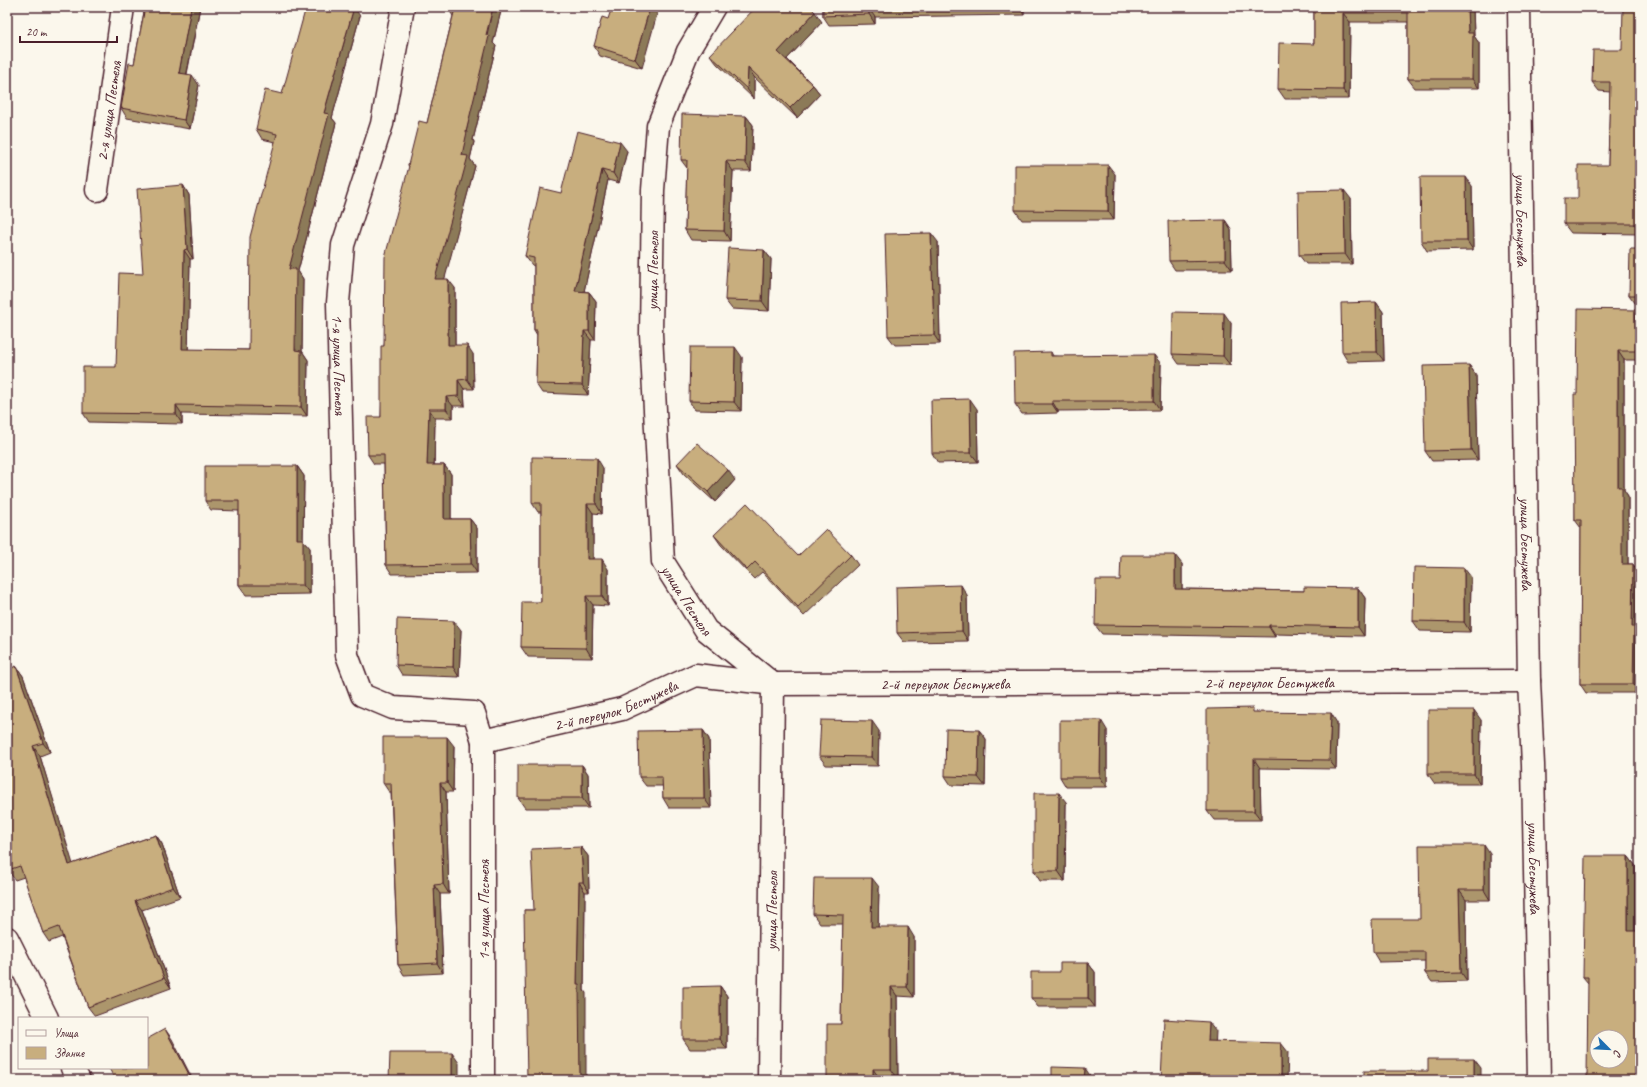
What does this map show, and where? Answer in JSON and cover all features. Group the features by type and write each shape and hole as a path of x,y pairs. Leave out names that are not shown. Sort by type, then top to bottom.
{"street":[{"name":"2-я улица Пестеля","path":"97,190 123,7"},
{"name":"1-я улица Пестеля","path":"403,7 382,124 343,245 338,303 347,655 362,695 393,708 474,713 483,741 483,1080"},
{"name":"улица Пестеля","path":"714,7 688,51 658,126 652,190 651,334 663,562 706,630 773,684 769,1080"},
{"name":"улица Бестужева","path":"1519,7 1529,681 1533,773 1539,1080"},
{"name":"2-й переулок Бестужева","path":"483,741 622,709 696,675 773,684 1529,681"},
{"path":"7,938 46,1017"},
{"path":"72,1069 78,1080"}],"building":[{"path":"145,7 191,7 179,73 192,75 184,120 121,108 129,63 134,64"},
{"path":"306,7 354,7 324,113 329,114 289,269 296,269 295,350 301,351 301,407 176,405 176,414 83,413 83,367 116,367 119,273 143,274 137,189 183,185 187,249 184,250 182,349 249,350 250,237 277,134 256,129 265,90 282,94"},
{"path":"450,7 493,7 486,35 489,36 462,155 468,156 435,279 448,279 448,345 467,345 467,379 458,380 458,396 446,397 446,409 429,409 427,465 444,465 444,519 470,519 471,564 386,565 384,455 368,455 367,417 381,417 381,346 384,346 385,257 409,166 419,121 427,123 455,8"},
{"path":"612,7 650,7 635,59 594,46 602,17 608,19"},
{"path":"756,7 810,7 815,12 778,52 813,85 790,108 748,67 747,89 710,55"},
{"path":"823,7 918,7 868,8 869,14 823,16"},
{"path":"1314,7 1467,7 1468,33 1473,33 1472,79 1408,79 1408,13 1343,13 1343,90 1278,89 1279,43 1314,44"},
{"path":"1623,7 1640,7 1640,224 1564,224 1564,198 1578,198 1578,165 1608,165 1610,82 1592,82 1593,50 1622,50"},
{"path":"682,114 746,116 745,162 726,161 724,231 685,230 687,160 681,160"},
{"path":"577,131 620,142 613,173 602,170 575,291 589,292 589,331 584,331 582,385 536,384 537,330 534,330 534,258 525,256 540,188 561,193"},
{"path":"1015,165 1108,165 1108,211 1015,210"},
{"path":"1420,177 1466,177 1467,241 1421,241"},
{"path":"1344,190 1345,254 1299,255 1298,191"},
{"path":"1225,220 1225,260 1169,261 1168,221"},
{"path":"931,233 934,335 888,336 885,234"},
{"path":"728,248 764,250 762,301 725,300"},
{"path":"1630,249 1640,249 1640,295 1629,295"},
{"path":"1376,302 1377,352 1342,352 1341,303"},
{"path":"1578,309 1636,310 1636,351 1618,351 1618,487 1622,487 1622,564 1633,564 1633,684 1580,684 1581,520 1575,520 1574,394 1577,394"},
{"path":"1173,312 1224,313 1223,356 1172,354"},
{"path":"690,347 735,347 734,402 689,401"},
{"path":"1051,352 1051,356 1154,355 1154,401 1052,401 1052,404 1015,404 1014,353"},
{"path":"1469,365 1471,450 1425,451 1423,366"},
{"path":"970,399 971,453 932,453 931,400"},
{"path":"697,443 728,470 708,492 677,464"},
{"path":"532,457 597,458 596,504 587,504 587,559 602,559 602,596 586,596 586,648 521,647 522,602 541,602 541,503 532,503"},
{"path":"205,466 297,466 297,539 303,539 303,585 239,585 239,501 205,501"},
{"path":"747,503 798,556 826,529 851,555 798,607 755,562 747,570 714,535"},
{"path":"1121,555 1175,555 1175,589 1304,591 1304,587 1358,588 1358,627 1269,625 1269,627 1095,625 1096,580 1120,580"},
{"path":"1414,567 1464,568 1464,622 1413,621"},
{"path":"961,585 962,631 897,633 896,587"},
{"path":"397,619 454,621 453,667 396,665"},
{"path":"16,666 43,743 33,746 69,865 156,835 173,887 135,901 164,978 88,1007 59,927 43,933 20,866 8,870 7,866 7,670"},
{"path":"1253,708 1253,712 1331,713 1329,760 1254,759 1254,811 1207,811 1207,709"},
{"path":"1428,710 1474,710 1474,774 1428,774"},
{"path":"821,720 872,721 871,757 819,756"},
{"path":"1060,720 1101,720 1100,777 1060,777"},
{"path":"946,729 979,730 978,777 945,776"},
{"path":"703,730 704,798 663,798 662,777 639,777 638,731"},
{"path":"383,737 447,737 447,783 440,783 443,884 434,885 437,963 398,965 391,783 383,783"},
{"path":"518,765 582,765 582,798 518,798"},
{"path":"1034,793 1059,793 1058,871 1034,871"},
{"path":"1640,804 1640,830 1639,830"},
{"path":"1419,845 1484,845 1484,890 1459,890 1461,972 1425,973 1425,952 1373,952 1372,919 1420,919"},
{"path":"581,847 583,882 579,882 577,984 579,984 580,1080 527,1080 524,910 534,910 531,849"},
{"path":"1585,856 1628,856 1628,931 1640,931 1640,1080 1587,1080 1588,977 1583,977"},
{"path":"814,878 872,878 871,927 908,927 907,987 891,987 891,1069 873,1069 873,1080 827,1080 827,1024 841,1024 843,915 813,914"},
{"path":"1060,963 1088,963 1088,998 1031,998 1031,972 1060,972"},
{"path":"720,986 720,1039 683,1039 683,987"},
{"path":"1164,1019 1209,1022 1208,1041 1281,1043 1281,1080 1161,1080"},
{"path":"165,1029 192,1080 115,1080 110,1069 148,1069 148,1038"},
{"path":"390,1053 452,1053 452,1080 389,1080"},
{"path":"1428,1059 1474,1059 1474,1080 1364,1080 1364,1071 1428,1071"},
{"path":"1052,1067 1085,1068 1084,1080 1052,1080"}]}
